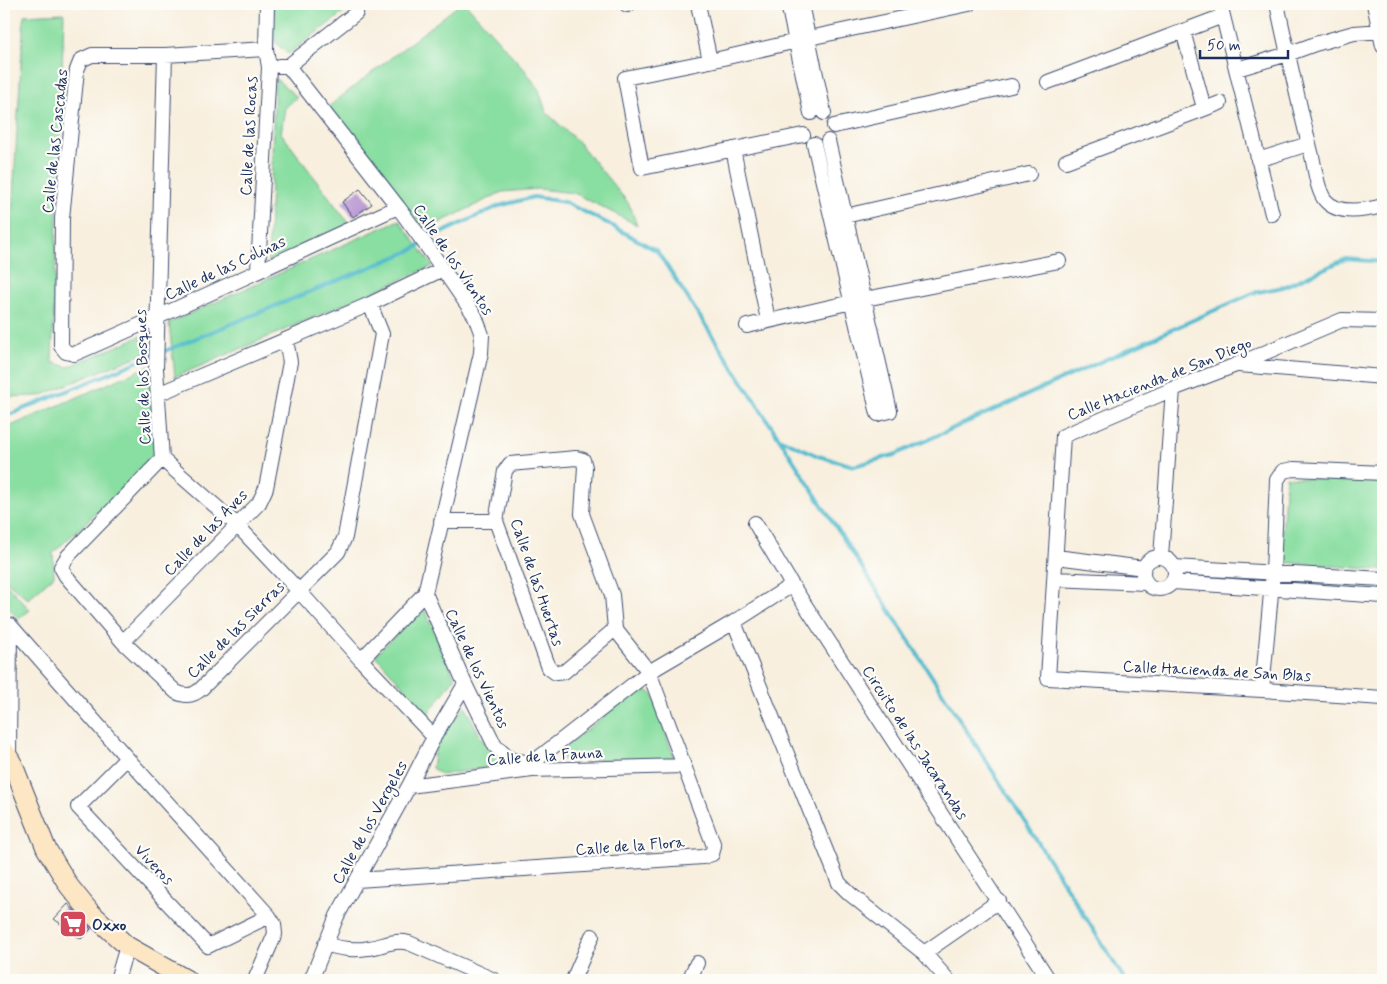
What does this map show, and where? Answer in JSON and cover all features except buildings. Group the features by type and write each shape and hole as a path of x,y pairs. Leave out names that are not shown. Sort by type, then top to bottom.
{"street":[{"name":"Calle de las Rocas","path":"258,270 269,67 266,49 267,4"},
{"path":"269,67 288,66 356,13 357,4"},
{"path":"698,4 710,61"},
{"path":"788,4 803,40"},
{"path":"801,4 803,40 817,113"},
{"path":"817,113 833,121 834,126 834,132 828,141 821,144 809,139 732,149 642,168 625,78 968,4"},
{"path":"1277,4 1308,144 1321,192 1326,201 1344,210 1366,210 1383,206"},
{"path":"1374,4 1382,31 1383,46"},
{"path":"1048,82 1183,31 1221,10 1272,214"},
{"path":"1183,31 1204,108"},
{"path":"1236,69 1354,33 1382,31"},
{"name":"Calle de las Cascadas","path":"66,352 61,346 62,218 77,70 81,60 92,55 165,55 266,49"},
{"name":"Calle de los Bosques","path":"165,55 156,342 162,458 237,525 434,737"},
{"name":"Calle de los Vientos","path":"288,66 431,252 475,316 482,335 481,353 425,593 464,684 495,746 511,760 532,766"},
{"path":"834,126 1011,86"},
{"path":"1066,161 1220,102"},
{"path":"817,113 804,120 802,125 809,139 858,301 890,411 878,414 858,301 845,216 828,141"},
{"path":"1258,160 1308,144"},
{"path":"732,149 768,320"},
{"path":"845,216 1029,174"},
{"name":"Calle de las Colinas","path":"66,352 74,354 398,208"},
{"path":"747,326 858,301 1059,261"},
{"path":"158,394 370,304 443,269"},
{"name":"Calle de las Sierras","path":"162,458 68,556 61,566 66,576 123,642 176,692 189,696 201,689 338,552 345,537 382,334 370,304"},
{"name":"Calle Hacienda de San Diego","path":"1048,678 1064,436 1342,320 1383,321"},
{"name":"Calle de las Aves","path":"123,642 260,503 266,488 290,362 286,340"},
{"path":"1236,365 1383,377"},
{"path":"1161,557 1173,389"},
{"name":"Calle de las Huertas","path":"576,458 583,460 585,467 582,514 612,595 615,629 564,672 556,673 549,668 496,521 505,471 510,464 576,458"},
{"path":"1262,690 1272,588 1277,480 1283,471 1294,469 1383,473"},
{"path":"441,521 496,521"},
{"name":"Circuito de las Jacarandas","path":"755,523 792,585 1049,980"},
{"path":"1161,557 1171,562 1174,567 1176,572 1173,582 1162,590 1153,589 1146,583 1143,576 1144,568 1150,560 1161,557"},
{"path":"1056,558 1144,568"},
{"path":"1174,567 1383,579"},
{"path":"1054,579 1146,583"},
{"path":"1173,582 1383,596"},
{"path":"532,766 649,672 792,585"},
{"path":"361,660 425,593"},
{"path":"734,622 839,883 924,953 948,980"},
{"path":"187,980 127,946 90,912 69,886 46,848 7,754 10,625 269,916 274,924 275,934 255,980"},
{"path":"615,629 649,672"},
{"name":"Calle de la Flora","path":"357,880 704,857 712,854 714,846 649,672"},
{"name":"Calle Hacienda de San Blas","path":"1048,678 1383,698"},
{"name":"Calle de los Vergeles","path":"311,980 337,916 464,684"},
{"name":"Viveros","path":"127,758 78,807 208,946 269,916"},
{"name":"Calle de la Fauna","path":"409,786 532,766 684,766"},
{"path":"924,953 999,901"},
{"path":"573,980 592,936"},
{"path":"325,944 339,949 360,949 400,941 494,980"},
{"path":"117,980 127,946"},
{"path":"690,980 697,963"}],"green space":[{"path":"273,4 344,4 343,13 288,54 276,43 273,34"},
{"path":"460,4 466,4 525,70 539,90 546,112 579,143 629,204 637,225 574,193 538,189 502,192 425,230 328,107"},
{"path":"64,13 52,362 68,367 141,336 145,353 40,396 4,397 4,347 24,15"},
{"path":"275,78 297,97 285,108 281,133 350,225 268,262"},
{"path":"399,220 433,266 175,377 169,323"},
{"path":"149,366 157,457 53,553 54,576 28,599 4,579 4,429"},
{"path":"1286,477 1383,483 1383,570 1280,562"},
{"path":"4,581 30,610 19,619 4,604"},
{"path":"424,608 455,678 428,714 375,655"},
{"path":"641,686 653,695 675,761 560,759 563,749"},
{"path":"465,706 480,736 500,765 441,775 432,768 436,741"}],"waterway":[{"path":"428,241 499,206 534,197 564,202 657,251 779,438 1125,980"},
{"path":"160,353 410,251 422,244"},
{"path":"779,438 818,456 854,466 894,455 1253,293 1283,287 1346,259 1383,262"},
{"path":"4,417 154,355"}],"place":[{"name":"Oxxo","path":"73,924"}]}
